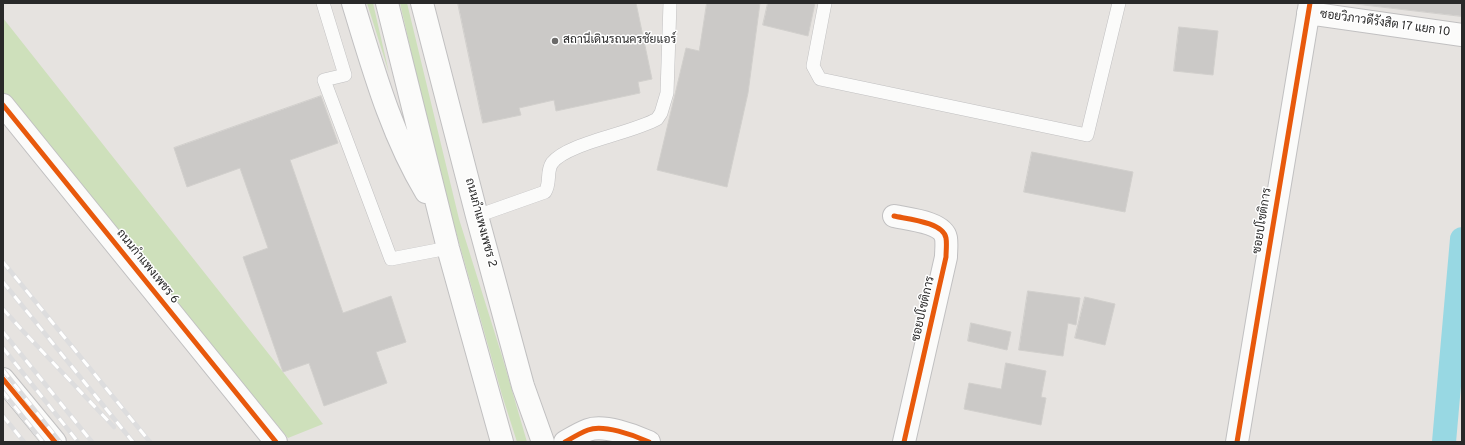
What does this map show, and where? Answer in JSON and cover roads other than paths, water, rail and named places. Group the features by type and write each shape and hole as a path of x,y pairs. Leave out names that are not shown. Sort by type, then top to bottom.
{"street":[{"path":"353,3 378,84 395,130 415,174 440,215"},
{"path":"387,3 448,248 502,442"},
{"name":"ถนนกำแพงเพชร 2","path":"422,3 523,386 543,442"},
{"name":"ซอยวิภาวดีรังสิต 17 แยก 10","path":"1309,8 1462,35"},
{"name":"ซอยปโชติการ","path":"1237,442 1309,8"},
{"name":"ถนนกำแพงเพชร 6","path":"3,104 276,442"},
{"name":"ซอยปโชติการ","path":"894,216 925,222 941,229 946,237 946,257 904,442"},
{"path":"3,380 54,442"},
{"path":"565,442 589,430 606,429 637,436 649,442"}],"lane":[{"path":"323,3 345,75 324,80 391,259 448,248"},
{"path":"477,216 545,192 548,188 550,166 559,157 578,147 657,119 661,113 667,93 670,3"},
{"path":"826,3 813,66 820,79 1087,135 1119,3"}],"waterway":[{"path":"1444,442 1462,239"}],"railway":[{"path":"3,262 150,442"},
{"path":"3,282 133,442"},
{"path":"3,309 114,427"},
{"path":"3,332 92,442"},
{"path":"3,348 78,442"},
{"path":"3,370 60,442"},
{"path":"3,392 43,442"},
{"path":"3,416 24,442"}],"place":[{"name":"สถานีเดินรถนครชัยแอร์","path":"555,41"}]}
